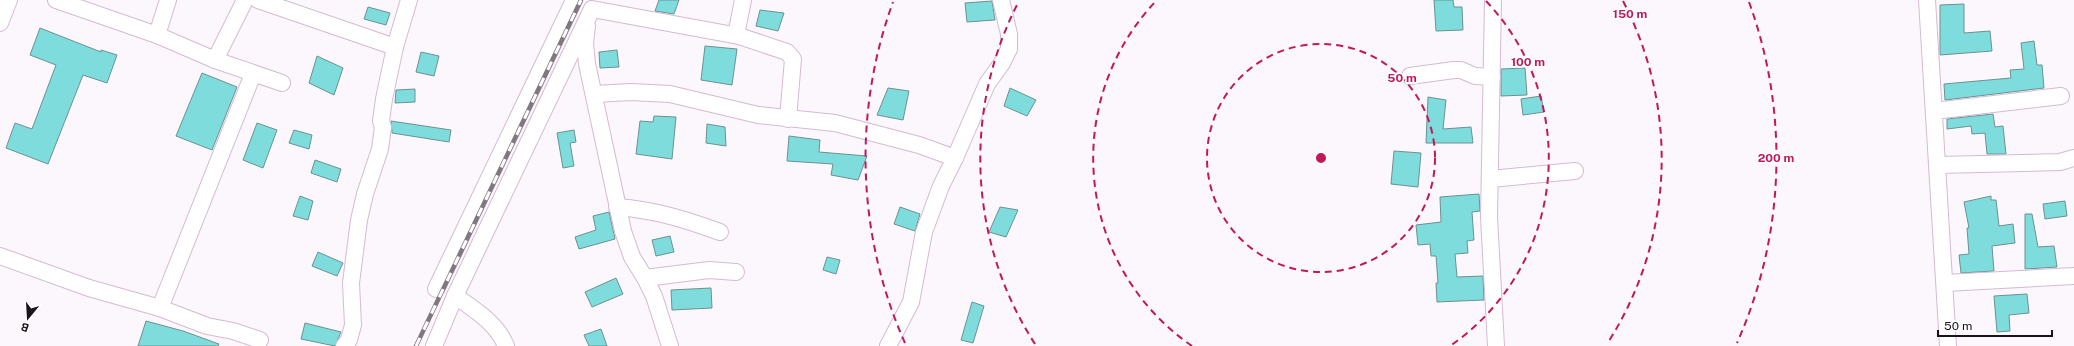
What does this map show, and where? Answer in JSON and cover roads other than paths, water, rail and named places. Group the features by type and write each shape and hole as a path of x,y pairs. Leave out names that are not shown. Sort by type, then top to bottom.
{"street":[{"path":"0,23 9,0"},
{"path":"56,0 157,35 216,60 282,83"},
{"path":"157,35 168,0"},
{"path":"216,60 245,0"},
{"path":"258,0 395,47"},
{"path":"344,346 348,340 353,325 351,283 359,220 382,139 382,110 395,47 409,0"},
{"path":"436,289 574,0"},
{"path":"739,36 737,30 743,0"},
{"path":"888,346 911,302 924,232 941,186 955,158 987,84 1002,63 1009,49 1009,34 1001,0"},
{"path":"1493,0 1490,250 1496,346"},
{"path":"1927,0 1948,346"},
{"path":"594,4 739,36 776,48 791,56 793,63 788,119"},
{"path":"594,4 585,43 594,94 612,172 617,207 632,257 654,296 670,346"},
{"path":"434,346 455,296 594,4"},
{"path":"1410,76 1461,70 1475,76 1492,77"},
{"path":"160,308 253,74"},
{"path":"594,94 631,92 670,94 722,107 788,119 835,123 919,145 955,158"},
{"path":"1934,111 2062,96"},
{"path":"1938,165 2060,162 2074,158"},
{"path":"1490,179 1575,171"},
{"path":"617,207 648,210 683,219 720,232"},
{"path":"0,256 74,283 160,308 207,326 233,331 260,340"},
{"path":"645,278 709,270 736,272"},
{"path":"1945,283 2074,276"},
{"path":"455,296 494,326 501,334 506,346"}],"railway":[{"path":"416,346 581,0"}]}
